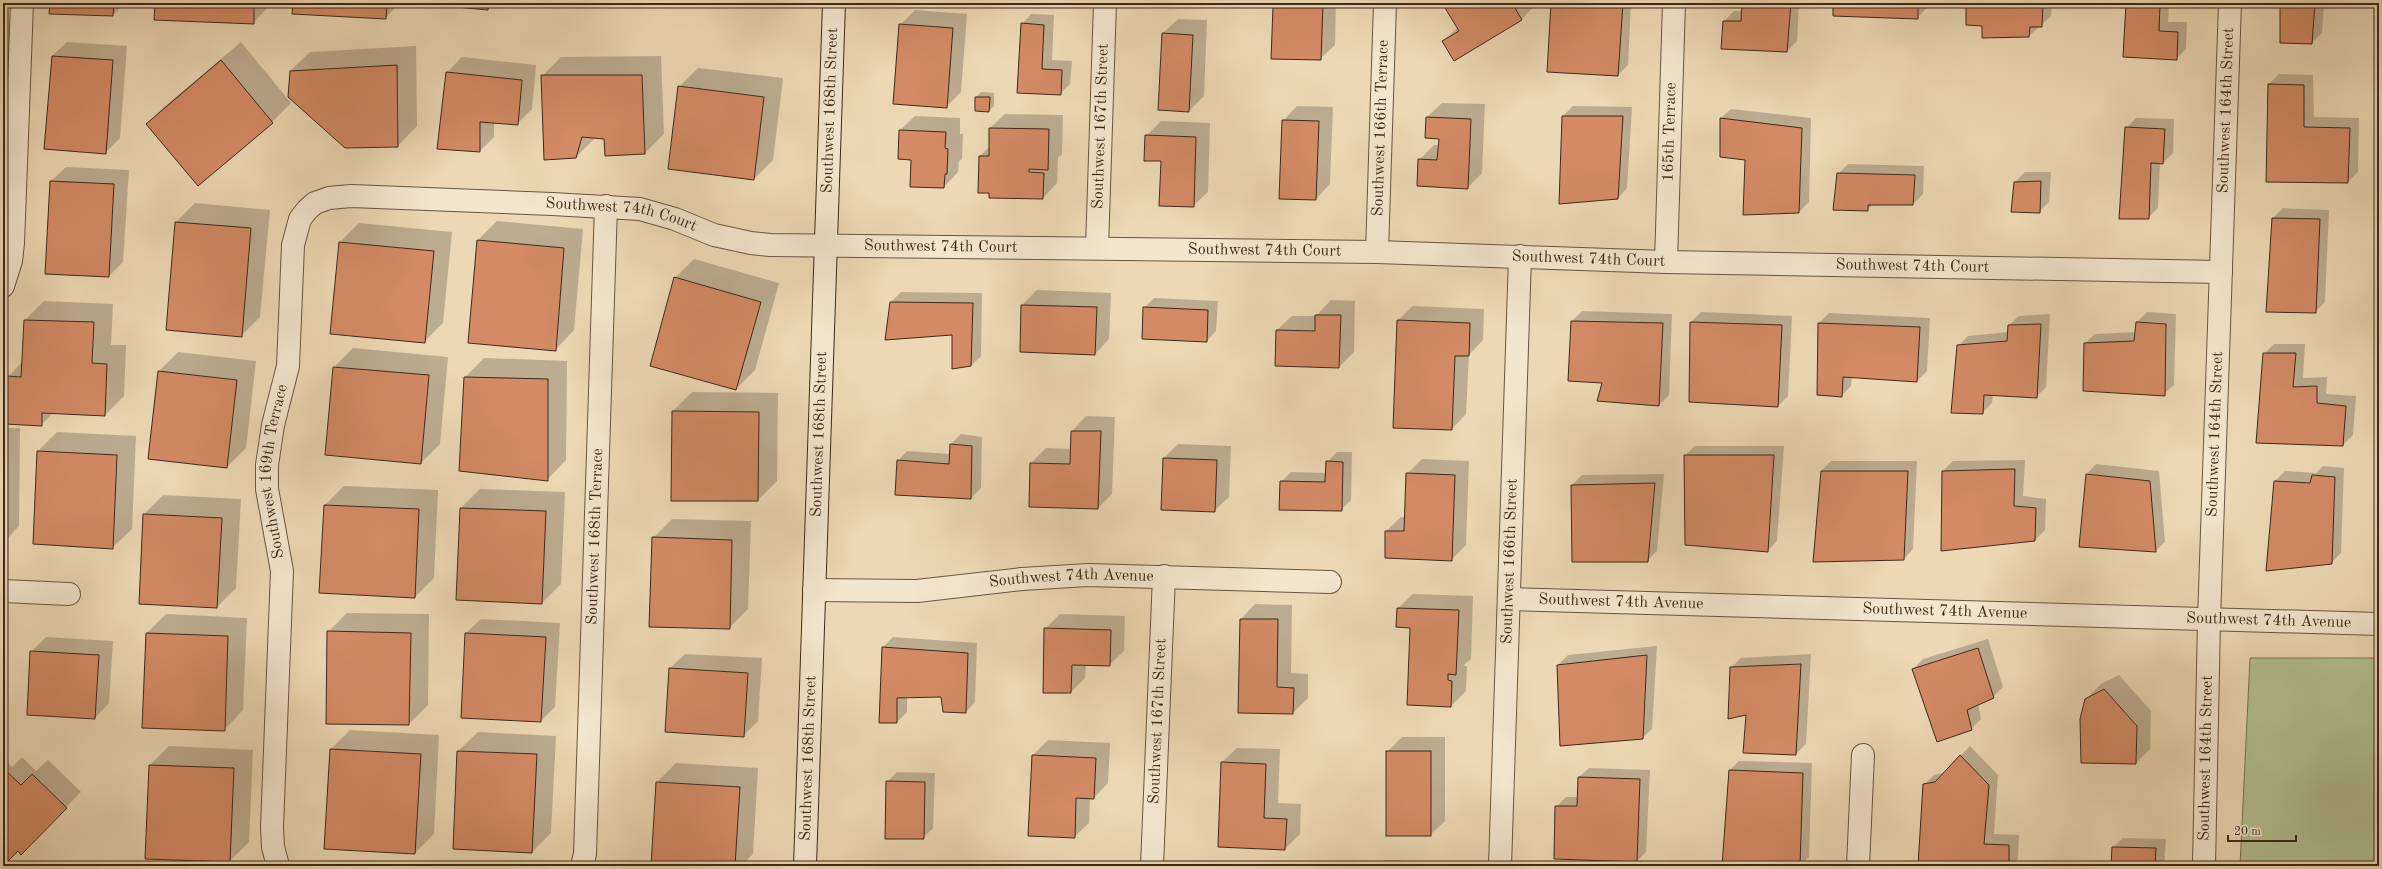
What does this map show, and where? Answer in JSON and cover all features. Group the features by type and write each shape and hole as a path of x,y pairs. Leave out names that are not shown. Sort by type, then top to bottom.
{"street":[{"path":"3,286 11,261 13,243 11,75 22,3"},
{"name":"Southwest 168th Street","path":"806,866 834,3"},
{"name":"Southwest 167th Street","path":"1096,248 1105,3"},
{"name":"Southwest 166th Terrace","path":"1378,252 1385,3"},
{"name":"165th Terrace","path":"1666,262 1674,3"},
{"name":"Southwest 164th Street","path":"2204,866 2209,620 2230,3"},
{"name":"Southwest 74th Court","path":"315,203 328,198 351,196 606,206 657,212 731,240 770,244 826,246 1378,252 1666,262 2221,272"},
{"name":"Southwest 169th Terrace","path":"278,866 273,847 272,827 282,571 267,489 267,465 273,425 288,366 294,238 300,219 315,203"},
{"name":"Southwest 168th Terrace","path":"582,866 585,846 606,206"},
{"name":"Southwest 166th Street","path":"1500,866 1510,599 1520,256"},
{"name":"Southwest 74th Avenue","path":"814,590 917,591 1056,576 1164,576 1330,582"},
{"name":"Southwest 167th Street","path":"1152,866 1164,576"},
{"path":"3,591 69,594"},
{"name":"Southwest 74th Avenue","path":"1510,599 2379,624"},
{"path":"1858,866 1863,755"}],"green space":[{"path":"2250,658 2379,658 2379,866 2240,866"}],"building":[{"path":"50,3 114,3 113,16 49,14"},
{"path":"155,3 254,3 254,24 154,20"},
{"path":"293,3 387,3 386,19 292,14"},
{"path":"414,3 489,3 488,10"},
{"path":"1262,3 1323,3 1321,60 1271,59 1273,7 1262,7"},
{"path":"1442,3 1512,3 1522,20 1454,61 1442,41 1459,31"},
{"path":"1551,3 1623,3 1618,76 1547,72"},
{"path":"1742,3 1791,3 1787,52 1721,49 1723,21 1741,21"},
{"path":"1833,3 1918,3 1918,19 1833,16"},
{"path":"1966,3 2043,3 2042,27 2030,27 2029,37 1982,38 1982,26 1966,25"},
{"path":"2126,3 2172,3 2172,7 2160,6 2159,31 2178,32 2177,60 2123,57"},
{"path":"2280,3 2315,3 2312,44 2280,43"},
{"path":"1021,23 1044,25 1042,69 1062,70 1061,95 1017,93"},
{"path":"899,24 953,28 947,108 893,104"},
{"path":"1162,33 1193,35 1189,112 1158,110"},
{"path":"52,56 113,60 106,154 44,149"},
{"path":"221,60 273,123 198,186 146,124"},
{"path":"397,65 398,147 345,148 288,97 290,71"},
{"path":"446,72 522,80 518,125 480,122 480,152 437,149"},
{"path":"541,75 642,75 645,154 605,156 604,139 582,137 576,158 544,160"},
{"path":"2268,84 2304,85 2304,127 2350,128 2348,183 2266,182"},
{"path":"678,86 764,97 754,180 668,169"},
{"path":"975,97 990,97 989,112 975,111"},
{"path":"1562,116 1623,116 1618,199 1559,204"},
{"path":"1426,117 1471,119 1468,189 1417,186 1418,159 1437,160 1439,139 1425,138"},
{"path":"1720,118 1802,128 1799,213 1743,215 1745,160 1720,157"},
{"path":"1282,120 1319,121 1316,200 1279,199"},
{"path":"2125,127 2165,129 2163,164 2151,163 2149,219 2119,219"},
{"path":"989,128 1049,129 1048,170 1029,169 1029,172 1044,173 1043,199 989,198 989,193 978,193 979,156 989,156"},
{"path":"899,130 946,132 945,148 948,149 947,174 945,174 944,188 910,187 911,160 898,159"},
{"path":"1145,135 1196,137 1194,207 1159,206 1161,161 1144,161"},
{"path":"1837,173 1915,175 1913,205 1868,205 1868,211 1833,210"},
{"path":"50,181 114,184 109,277 45,274"},
{"path":"2041,181 2040,213 2011,212 2014,182"},
{"path":"2272,218 2320,219 2316,313 2266,312"},
{"path":"175,222 251,228 242,337 166,330"},
{"path":"477,240 564,248 556,351 468,343"},
{"path":"339,242 434,251 425,343 330,334"},
{"path":"674,277 761,302 736,390 650,366"},
{"path":"890,302 973,303 971,366 952,369 952,335 885,340"},
{"path":"1021,305 1097,307 1095,355 1020,352"},
{"path":"1143,307 1208,310 1207,342 1142,339"},
{"path":"1315,315 1341,315 1339,368 1275,366 1276,330 1315,331"},
{"path":"24,320 94,322 92,363 107,364 105,416 42,413 42,426 5,424 7,376 21,377"},
{"path":"1397,320 1470,323 1469,356 1455,356 1452,430 1393,428"},
{"path":"1571,321 1663,323 1659,406 1597,401 1602,383 1568,381"},
{"path":"1690,322 1782,325 1778,407 1689,402"},
{"path":"2136,322 2166,324 2165,396 2083,391 2084,343 2134,341"},
{"path":"1818,323 1920,327 1917,382 1843,377 1842,397 1817,395"},
{"path":"2041,324 2037,398 1984,395 1983,414 1951,413 1957,345 2007,341 2008,325"},
{"path":"2263,353 2296,353 2293,387 2317,386 2317,403 2346,406 2343,446 2256,443"},
{"path":"333,367 429,375 421,464 325,455"},
{"path":"158,371 237,380 227,468 148,459"},
{"path":"464,377 548,379 548,481 459,471"},
{"path":"672,411 759,412 758,501 671,501"},
{"path":"1071,431 1101,431 1098,509 1029,507 1030,463 1070,464"},
{"path":"3,442 6,442 5,542 3,542"},
{"path":"950,444 972,446 971,499 895,495 897,460 949,464"},
{"path":"37,451 117,455 113,549 33,544"},
{"path":"1684,455 1774,455 1768,552 1685,545"},
{"path":"1163,458 1217,460 1215,512 1161,510"},
{"path":"1326,461 1343,462 1342,511 1279,510 1280,481 1325,482"},
{"path":"2015,469 2014,506 2036,508 2035,541 1941,551 1942,471"},
{"path":"1821,471 1908,471 1904,560 1813,562"},
{"path":"1406,473 1455,475 1452,561 1385,558 1385,531 1404,531"},
{"path":"2086,474 2150,481 2156,552 2079,547"},
{"path":"2312,475 2335,477 2332,564 2266,571 2274,481 2310,483"},
{"path":"1655,483 1648,562 1572,562 1571,485"},
{"path":"324,505 419,509 415,598 319,593"},
{"path":"460,508 546,511 542,604 456,600"},
{"path":"143,514 222,518 217,608 139,604"},
{"path":"652,537 732,540 730,629 649,627"},
{"path":"1397,608 1459,610 1456,675 1448,674 1448,680 1452,681 1451,707 1407,705 1410,628 1396,627"},
{"path":"1240,619 1278,619 1277,687 1294,688 1293,714 1238,713"},
{"path":"1044,628 1111,630 1110,666 1072,665 1071,693 1043,693"},
{"path":"327,631 411,633 409,725 326,724"},
{"path":"146,633 228,636 225,731 142,728"},
{"path":"465,633 546,637 541,722 461,718"},
{"path":"882,647 968,653 966,713 943,712 941,697 897,698 897,723 879,723"},
{"path":"1978,648 1994,698 1967,710 1972,730 1937,742 1912,669"},
{"path":"30,651 99,655 95,719 27,715"},
{"path":"1647,655 1643,739 1560,746 1557,665"},
{"path":"1801,664 1796,755 1743,753 1746,715 1728,719 1730,667"},
{"path":"669,668 748,673 744,737 665,732"},
{"path":"2104,689 2137,726 2136,764 2081,763 2080,719 2085,699"},
{"path":"330,749 421,754 415,854 324,849"},
{"path":"457,751 537,754 532,853 453,849"},
{"path":"1386,751 1431,751 1431,836 1386,836"},
{"path":"1032,755 1096,758 1094,799 1076,798 1075,838 1028,836"},
{"path":"1960,755 1989,785 1984,844 2009,845 2009,866 1918,866 1923,784 1935,782"},
{"path":"1221,762 1266,764 1264,818 1287,819 1285,850 1218,847"},
{"path":"149,765 234,768 230,862 145,859"},
{"path":"1729,770 1803,773 1800,866 1722,866"},
{"path":"6,771 21,785 32,774 67,808 21,855 18,851 4,865 3,774"},
{"path":"1578,777 1640,779 1637,862 1554,859 1555,806 1577,806"},
{"path":"886,781 925,782 924,839 885,839"},
{"path":"656,782 740,787 735,866 651,866"},
{"path":"2112,847 2156,848 2155,866 2111,866"}]}
